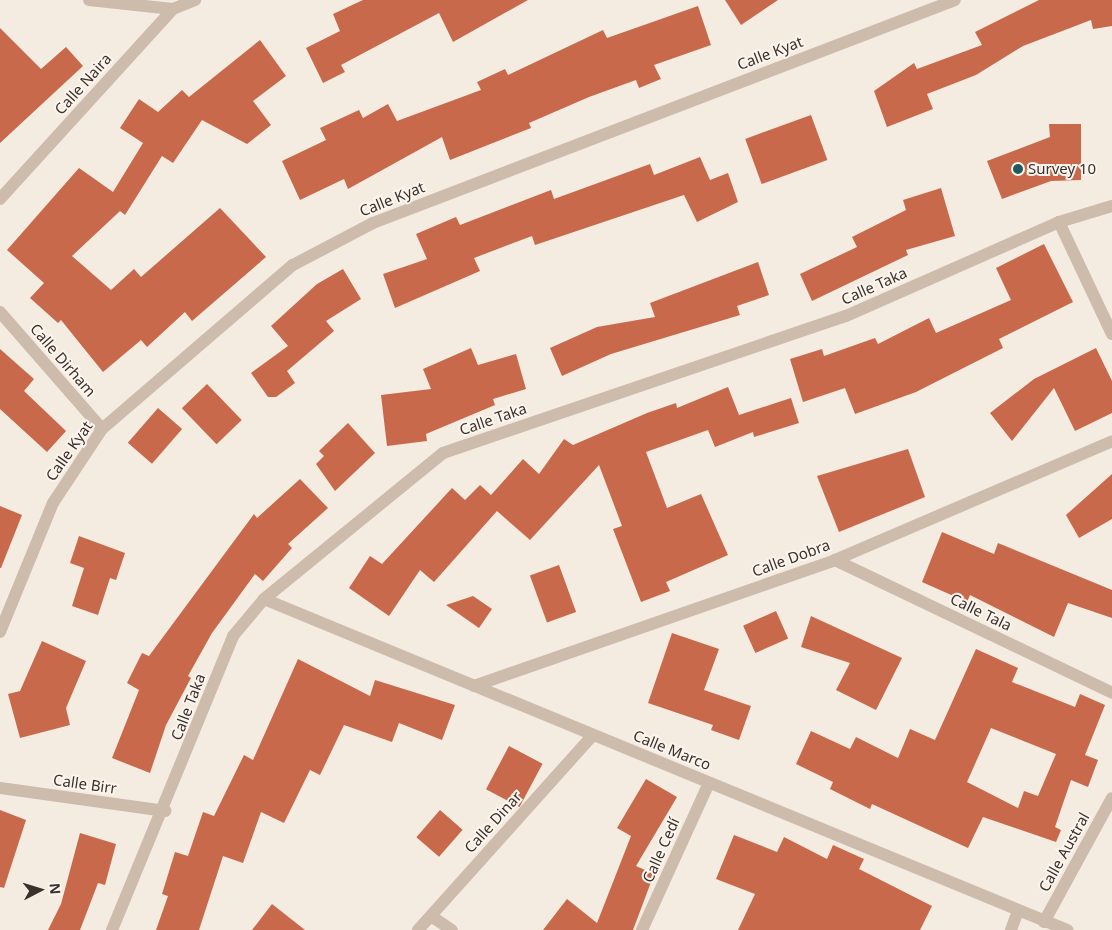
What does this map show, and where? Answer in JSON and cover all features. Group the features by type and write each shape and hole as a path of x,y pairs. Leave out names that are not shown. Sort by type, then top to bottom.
{"street":[{"path":"89,0 173,9"},
{"name":"Calle Naira","path":"0,198 173,9 195,0"},
{"name":"Calle Kyat","path":"0,632 53,503 102,429 292,265 373,223 955,0"},
{"name":"Calle Taka","path":"112,930 165,811 233,636 264,600 443,453 846,316 1059,222 1112,206"},
{"path":"1059,222 1112,334"},
{"name":"Calle Dirham","path":"0,312 102,429"},
{"name":"Calle Dobra","path":"474,686 835,560 1112,441"},
{"name":"Calle Tala","path":"835,560 1112,693"},
{"name":"Calle Marco","path":"264,600 1067,930"},
{"name":"Calle Dinar","path":"418,930 593,735"},
{"name":"Calle Cedí","path":"642,930 709,783"},
{"name":"Calle Birr","path":"0,788 165,811"},
{"name":"Calle Austral","path":"1044,922 1112,798"},
{"path":"1011,930 1018,911"},
{"path":"431,916 452,930"}],"building":[{"path":"363,0 528,0 453,42 439,13 341,65 345,72 323,83 306,48 340,31 333,14"},
{"path":"725,0 778,0 741,25"},
{"path":"1039,0 1112,0 1112,26 1093,29 1091,20 1023,46 976,75 927,94 933,109 887,127 874,91 914,63 917,69 982,45 975,32"},
{"path":"698,6 711,45 654,65 661,79 639,88 636,80 589,97 529,123 531,128 450,160 442,137 348,189 344,179 300,200 282,161 326,140 320,128 359,110 363,118 388,104 397,121 481,90 477,82 505,69 508,75 603,30 607,38"},
{"path":"0,28 41,69 66,47 83,66 0,143"},
{"path":"260,40 286,76 253,101 271,125 247,144 202,120 173,163 162,156 125,215 120,211 72,256 111,290 134,269 141,277 220,208 266,257 192,321 185,312 147,347 141,340 103,372 61,320 58,323 30,298 44,283 7,250 79,168 113,192 143,143 120,128 139,99 158,112 182,90 189,97"},
{"path":"811,115 827,160 762,184 745,139"},
{"path":"1049,124 1081,124 1081,180 1051,181 1002,199 987,161 1050,137"},
{"path":"700,157 710,180 728,173 738,202 697,222 684,195 535,245 532,236 474,258 480,271 395,308 383,274 427,259 416,234 456,217 460,225 551,190 554,199 650,164 654,175"},
{"path":"941,188 955,236 906,250 908,255 812,301 800,274 857,247 852,237 906,210 903,200"},
{"path":"1044,244 1073,302 999,339 1003,348 916,392 855,414 845,388 803,402 790,359 822,349 824,356 875,338 878,344 929,318 936,333 1011,300 996,268"},
{"path":"758,262 769,295 737,306 740,315 611,354 562,376 550,348 597,327 655,317 650,303"},
{"path":"343,269 361,299 326,321 334,331 287,371 295,383 276,397 268,397 251,373 288,346 271,326 317,284"},
{"path":"471,348 478,365 516,354 526,389 493,399 495,405 426,434 427,441 387,446 381,395 431,389 423,369"},
{"path":"1096,348 1112,381 1112,413 1075,431 1054,388 1012,441 990,413 1034,379"},
{"path":"0,349 34,379 24,391 66,431 47,452 0,409"},
{"path":"207,384 242,420 217,444 182,408"},
{"path":"728,387 739,415 791,398 799,423 754,437 753,432 715,447 708,430 646,452 667,508 701,494 728,555 666,582 670,591 641,602 613,529 622,526 599,465 530,540 497,511 434,582 420,570 389,616 349,588 370,556 382,564 452,488 465,500 480,485 491,495 523,459 539,474 564,439 573,445 647,413 676,403 677,408"},
{"path":"158,408 182,429 152,464 128,443"},
{"path":"348,423 375,453 335,491 316,464 324,456 319,451"},
{"path":"908,449 925,497 839,532 817,476"},
{"path":"1112,474 1112,519 1079,538 1066,515"},
{"path":"300,479 328,508 288,544 292,548 263,581 255,574 212,633 188,676 191,678 166,725 150,773 112,758 139,690 127,683 142,653 149,656 254,514 257,518"},
{"path":"0,506 22,515 1,568 0,568"},
{"path":"942,532 994,554 998,543 1112,590 1112,618 1068,603 1054,637 970,595 967,602 922,582"},
{"path":"79,536 125,553 116,580 110,578 98,615 72,606 84,568 70,563"},
{"path":"559,565 576,612 547,623 530,576"},
{"path":"473,596 492,609 479,628 446,605"},
{"path":"776,611 788,638 755,653 743,626"},
{"path":"811,616 902,658 876,710 836,690 850,663 801,647"},
{"path":"672,633 719,649 704,690 751,706 739,740 711,730 713,725 648,703"},
{"path":"42,641 86,661 66,708 70,725 20,738 8,694 20,691"},
{"path":"976,649 1018,668 1012,682 1075,707 1080,694 1105,705 1085,755 1098,760 1088,787 1071,780 1055,827 1061,830 1056,842 983,817 968,848 872,804 870,809 830,789 833,782 796,764 811,731 850,749 856,737 898,758 910,729 935,740","holes":["991,728 1056,754 1038,796 1024,791 1018,808 967,782"]},
{"path":"298,659 370,696 375,680 455,705 442,740 399,723 392,742 344,725 320,775 310,770 284,823 261,812 243,863 223,856 199,930 156,930 168,896 162,894 175,852 188,856 203,812 214,816 244,755 253,760"},
{"path":"509,746 543,764 520,807 486,789"},
{"path":"646,779 677,797 636,866 654,874 633,930 543,930 567,899 597,923 631,836 617,828"},
{"path":"0,810 26,820 4,888 0,887"},
{"path":"440,810 463,830 439,857 416,837"},
{"path":"80,833 116,844 105,885 98,883 80,930 48,930 61,904"},
{"path":"734,835 777,852 784,837 827,859 833,845 864,859 859,869 932,906 920,930 738,930 755,894 716,879"},
{"path":"272,904 305,930 252,930"}],"place":[{"name":"Survey 10","path":"1018,169"}]}
